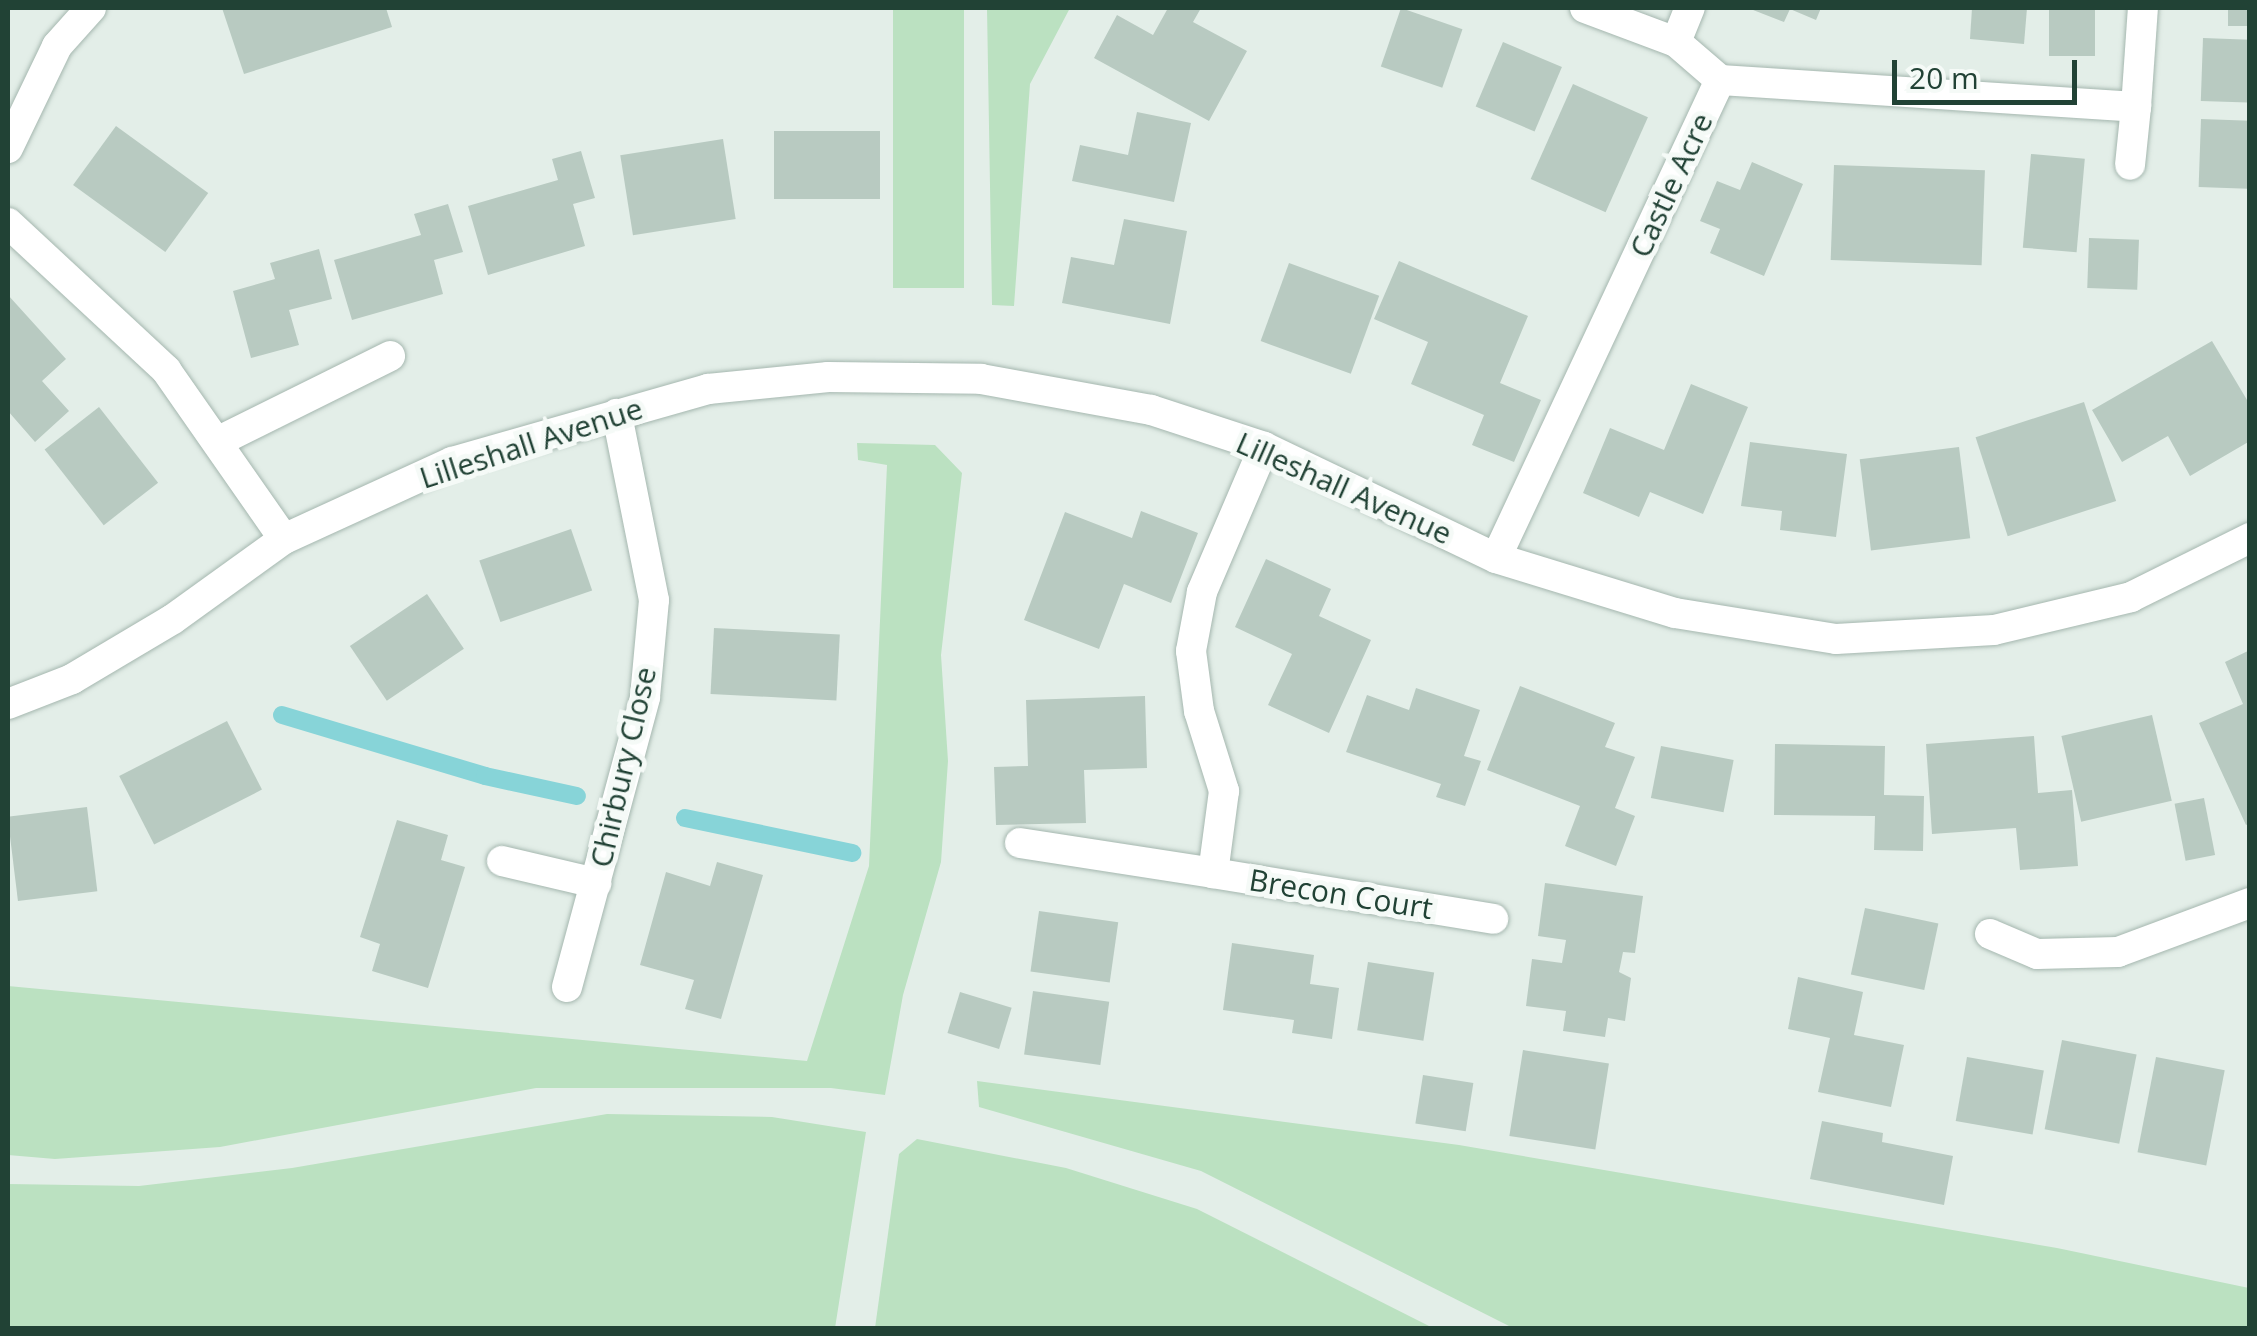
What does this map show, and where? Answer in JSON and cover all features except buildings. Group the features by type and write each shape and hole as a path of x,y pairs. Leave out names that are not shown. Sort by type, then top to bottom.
{"street":[{"path":"8,148 58,46 90,8"},
{"path":"1585,8 1676,42 1720,80"},
{"path":"1676,42 1690,8"},
{"path":"2130,164 2143,8"},
{"name":"Castle Acre","path":"1496,558 1720,80 2136,107"},
{"path":"8,223 166,370 219,440 284,539"},
{"path":"219,440 390,356"},
{"name":"Lilleshall Avenue","path":"8,704 72,679 173,619 284,539 452,462 708,389 916,375 981,379 1150,410 1264,446 1496,558 1675,613 1836,640 1994,630 2131,597 2250,538"},
{"name":"Chirbury Close","path":"566,986 646,697 654,600 617,414"},
{"name":"Brecon Court","path":"1264,446 1202,592 1191,652 1199,711 1224,791 1213,873 1494,919"},
{"path":"1020,843 1213,873"},
{"name":"Chirbury Close","path":"502,861 596,883"},
{"path":"1990,934 2037,954 2118,952 2250,903"}],"green space":[{"path":"893,8 964,8 964,288 893,288"},
{"path":"987,8 1070,8 1030,84 1014,306 992,305"},
{"path":"857,443 935,445 962,473 941,655 948,761 941,862 903,995 885,1095 831,1088 536,1088 220,1147 55,1159 8,1155 8,986 807,1061 869,866 887,465 858,460"},
{"path":"977,1081 1459,1145 2057,1248 2249,1288 2249,1328 1513,1328 1201,1171 979,1107"},
{"path":"607,1114 772,1117 866,1132 835,1328 8,1328 8,1184 139,1186 292,1168"},
{"path":"917,1139 1066,1168 1197,1209 1433,1328 875,1328 899,1154"}],"waterway":[{"path":"282,715 485,776 577,796"},
{"path":"685,818 852,853"}]}
